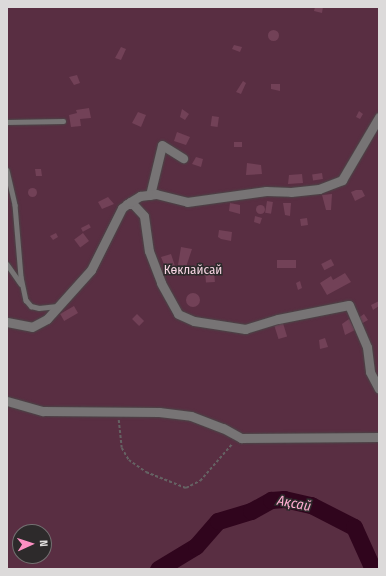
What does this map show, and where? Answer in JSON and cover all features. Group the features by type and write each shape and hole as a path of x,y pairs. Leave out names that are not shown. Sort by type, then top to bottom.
{"street":[{"path":"7,322 32,327 47,319 57,306 91,270 122,208 140,196 156,194 187,202 266,191 291,192 319,189 342,180 379,117"},
{"path":"150,195 162,145 183,158"},
{"path":"127,204 133,204 144,216 151,257 161,283 178,314 194,321 245,328 278,319 348,305 367,347 370,372 379,389"},
{"path":"7,401 43,411 118,412 191,416 223,428 241,438 379,436"}],"lane":[{"path":"7,122 63,122"},
{"path":"7,170 17,220 22,285"},
{"path":"7,264 22,285 31,306 39,308 57,306"}],"path":[{"path":"118,412 122,448 129,460 146,472 186,488 200,481 220,460 228,447 241,438"}],"green space":[{"name":"Көклайсай","path":"7,7 379,7 379,569 7,569"}],"building":[{"path":"315,7 323,7 322,13 314,11"},
{"path":"271,30 275,30 277,31 277,39 271,40 268,37 268,33"},
{"path":"234,45 242,47 240,52 232,49"},
{"path":"121,47 126,49 121,60 115,58"},
{"path":"77,75 80,83 74,85 69,77"},
{"path":"243,81 246,83 241,94 236,92"},
{"path":"271,84 280,84 280,91 271,89"},
{"path":"89,108 91,118 80,119 81,126 71,127 69,115 77,113 76,110"},
{"path":"182,109 189,114 185,120 180,117"},
{"path":"359,111 363,114 360,119 356,117"},
{"path":"138,112 146,115 141,127 132,123"},
{"path":"212,116 219,117 218,127 211,126"},
{"path":"177,132 190,137 186,145 174,141"},
{"path":"234,142 242,142 242,147 234,147"},
{"path":"196,157 203,159 201,167 192,164"},
{"path":"247,163 261,165 262,174 246,175"},
{"path":"35,169 41,169 42,176 36,176"},
{"path":"322,173 323,179 313,180 312,175"},
{"path":"302,174 303,183 288,184 289,175"},
{"path":"30,188 34,188 36,192 34,196 30,196 28,194 28,190"},
{"path":"362,190 365,196 355,201 351,192"},
{"path":"332,194 331,210 326,210 322,195"},
{"path":"108,197 114,204 102,209 98,202"},
{"path":"267,201 273,202 271,214 265,213"},
{"path":"230,203 240,205 240,214 229,211"},
{"path":"283,203 291,203 290,216 285,215"},
{"path":"258,205 262,205 264,209 262,213 258,213 256,211 256,207"},
{"path":"255,216 262,218 260,224 254,222"},
{"path":"307,218 308,225 301,226 300,219"},
{"path":"89,224 91,228 83,232 81,228"},
{"path":"219,230 232,232 231,241 218,237"},
{"path":"56,233 58,237 53,240 50,236"},
{"path":"83,233 89,241 80,248 74,240"},
{"path":"181,247 192,249 186,267 178,265"},
{"path":"171,254 175,266 165,267 161,257"},
{"path":"331,259 334,265 324,270 321,264"},
{"path":"277,260 296,260 296,268 277,268"},
{"path":"214,269 215,282 206,283 205,270"},
{"path":"345,273 351,282 327,295 320,283 331,276 333,280"},
{"path":"300,281 302,288 298,290 296,283"},
{"path":"193,293 198,295 200,300 198,305 193,307 188,305 186,300 188,295"},
{"path":"379,301 379,306 373,310 371,305"},
{"path":"74,306 78,313 64,321 60,314"},
{"path":"137,314 144,321 139,326 132,319"},
{"path":"364,314 368,320 361,324 358,318"},
{"path":"349,319 355,330 345,335 342,324"},
{"path":"283,323 287,336 278,339 274,326"},
{"path":"325,338 328,347 320,349 319,340"}],"waterway":[{"name":"Ақсай","path":"158,569 196,546 218,521 251,511 271,500 284,499 311,505 354,527 373,569"}]}
